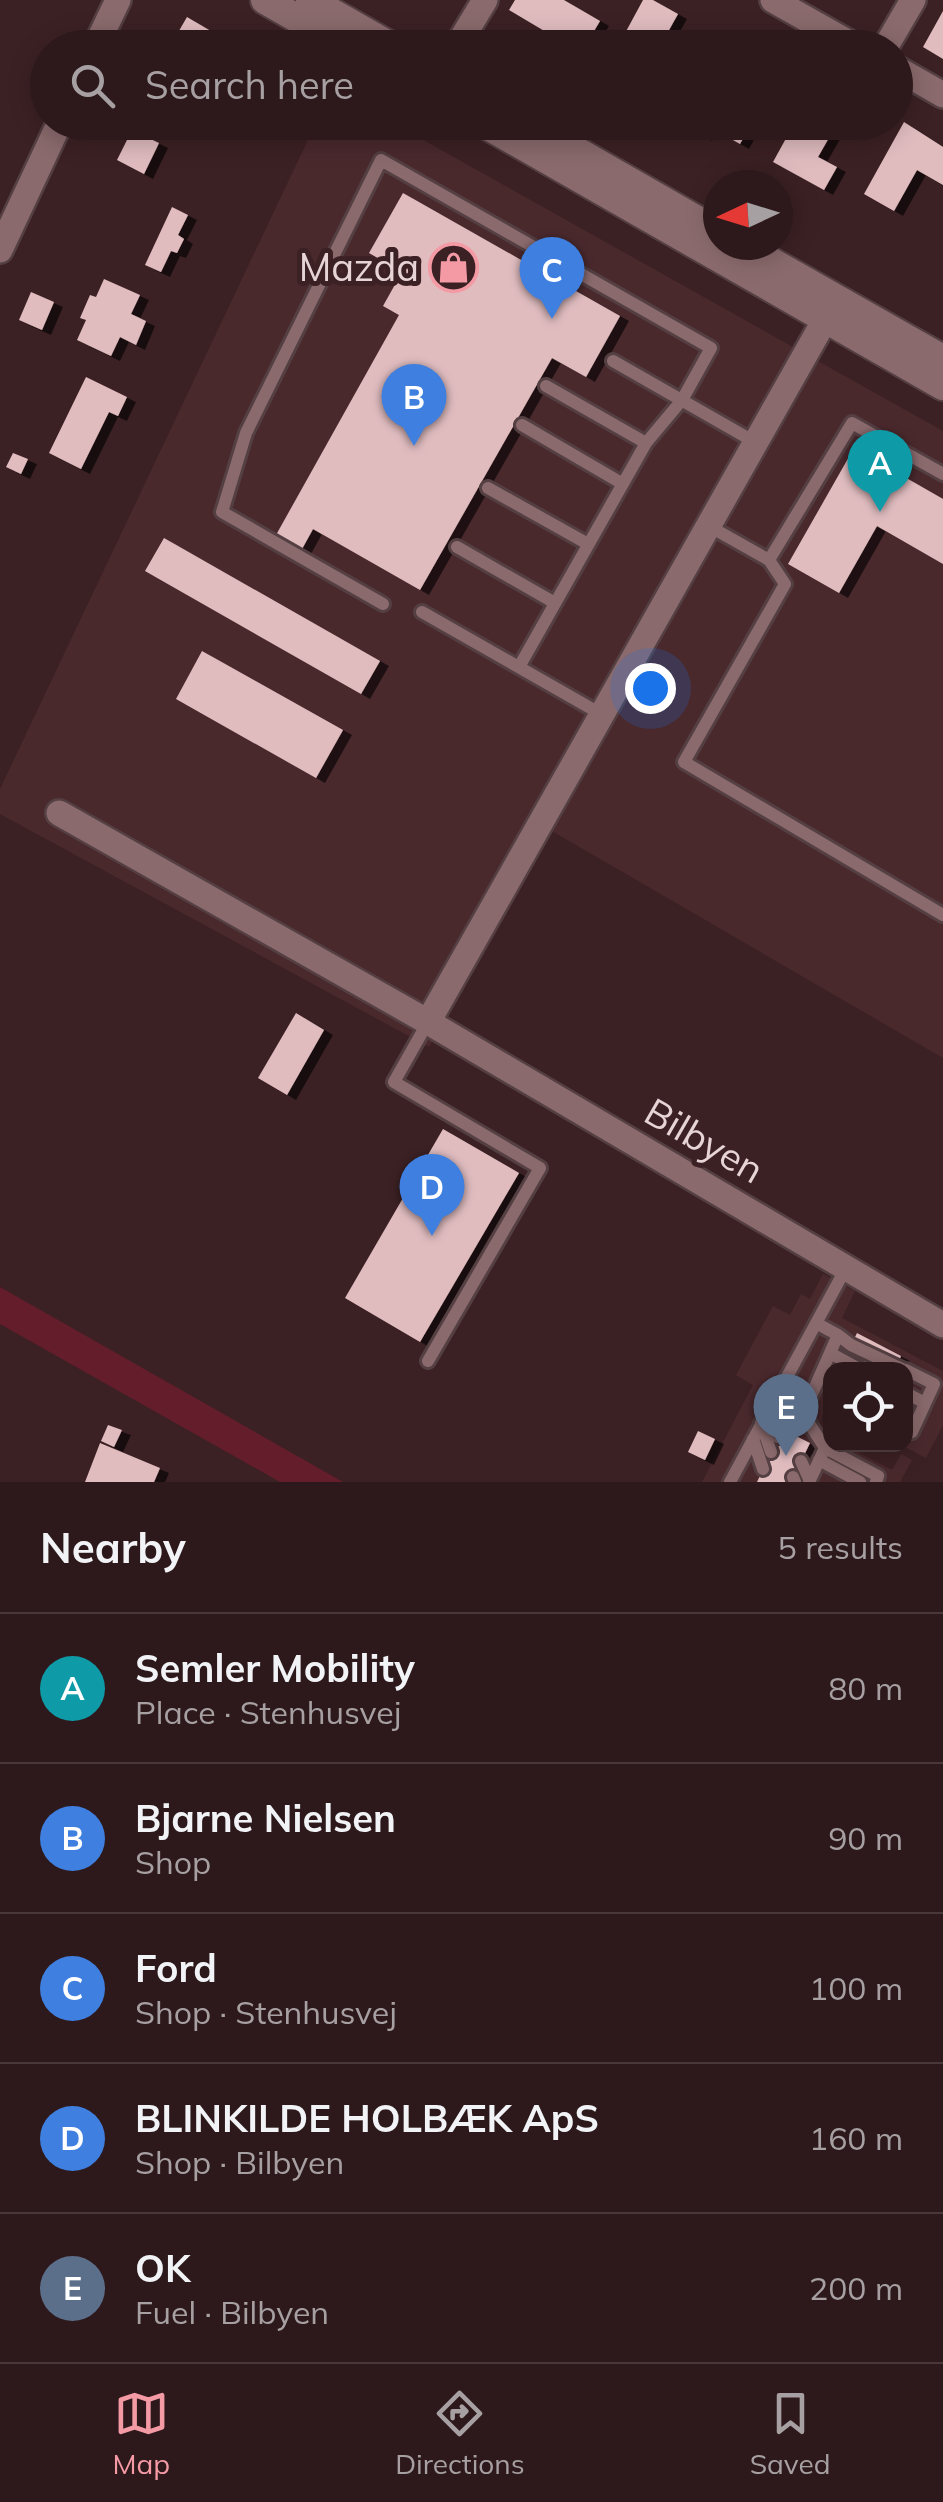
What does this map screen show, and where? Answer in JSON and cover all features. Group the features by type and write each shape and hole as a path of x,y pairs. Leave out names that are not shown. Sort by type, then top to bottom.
{"street":[{"path":"104,30 118,0"},
{"path":"265,0 318,30"},
{"path":"310,0 362,30"},
{"path":"466,30 484,0"},
{"path":"773,0 826,30"},
{"path":"896,30 913,0"},
{"path":"913,77 943,94"},
{"path":"0,250 52,140"},
{"path":"515,140 831,309 943,359"},
{"path":"557,140 703,223"},
{"path":"763,260 943,386"},
{"path":"428,1022 831,309"},
{"name":"Bilbyen","path":"59,813 428,1022 943,1325"}],"lane":[{"path":"383,604 222,512 246,433 382,160 711,348 682,400 646,443 519,667"},
{"path":"614,361 753,441"},
{"path":"546,386 646,443"},
{"path":"769,560 852,424 943,474"},
{"path":"522,425 623,484"},
{"path":"488,488 588,544"},
{"path":"706,526 769,560 785,584 684,762 943,916"},
{"path":"457,547 555,603"},
{"path":"422,612 601,714"},
{"path":"428,1022 394,1082 540,1168 428,1361"},
{"path":"730,1482 846,1268"},
{"path":"816,1323 888,1362"},
{"path":"828,1362 838,1335"},
{"path":"830,1353 847,1362"},
{"path":"913,1374 934,1384 913,1430"},
{"path":"823,1386 803,1414 822,1454 860,1482"},
{"path":"913,1396 925,1403"},
{"path":"768,1411 784,1435"},
{"path":"768,1411 771,1452"},
{"path":"752,1439 763,1469"},
{"path":"813,1480 822,1454"},
{"path":"822,1454 878,1476 876,1482"},
{"path":"801,1462 813,1480"}],"shaded area":[{"path":"308,140 423,140 943,431 943,1058 552,831 429,1047 0,814 0,789"},
{"path":"823,1274 855,1291 842,1318 943,1371 943,1425 926,1458 913,1451 913,1362 823,1362 823,1415 816,1430 823,1434 823,1452 857,1452 892,1470 901,1454 912,1460 900,1482 702,1482 753,1385 736,1375 773,1306 790,1315 801,1294 810,1299"},
{"path":"0,1287 343,1482 280,1482 0,1324"}],"building":[{"path":"515,0 564,0 600,21 595,30 543,30 509,10"},
{"path":"643,0 653,0 678,14 669,30 627,30"},
{"path":"943,11 943,59 923,47"},
{"path":"187,17 209,30 179,30"},
{"path":"913,128 943,147 943,185 917,170 894,211 864,194 894,140 913,140"},
{"path":"127,140 159,143 144,174 117,160"},
{"path":"785,140 828,140 818,157 837,167 824,190 773,162"},
{"path":"403,193 620,316 586,377 552,358 420,590 313,529 302,549 276,535 399,315 383,306 402,272 369,253"},
{"path":"172,207 188,215 178,235 184,239 177,253 171,251 161,272 145,265"},
{"path":"104,279 140,295 131,314 146,321 136,345 120,337 111,356 77,340 86,320 80,318 90,295 96,297"},
{"path":"31,292 54,302 42,330 19,320"},
{"path":"86,377 127,397 118,416 109,412 81,469 49,453"},
{"path":"854,448 943,499 943,564 877,526 839,593 788,564"},
{"path":"13,453 28,459 21,474 6,467"},
{"path":"164,538 380,661 361,694 145,571"},
{"path":"202,651 343,730 316,778 176,699"},
{"path":"296,1013 324,1030 287,1095 258,1078"},
{"path":"443,1129 519,1173 420,1342 345,1298"},
{"path":"857,1333 901,1356 898,1362 843,1362"},
{"path":"108,1425 122,1430 114,1447 101,1441"},
{"path":"782,1429 810,1443 791,1482 757,1482"},
{"path":"698,1431 715,1439 705,1460 688,1452"},
{"path":"100,1443 160,1468 154,1482 85,1482"}],"place":[{"name":"Mazda","path":"454,268"},
{"name":"Ford","path":"552,319"},
{"name":"Bjarne Nielsen","path":"414,446"},
{"name":"Semler Mobility","path":"880,512"},
{"name":"BLINKILDE HOLBÆK ApS","path":"432,1236"},
{"name":"OK","path":"786,1456"}]}
